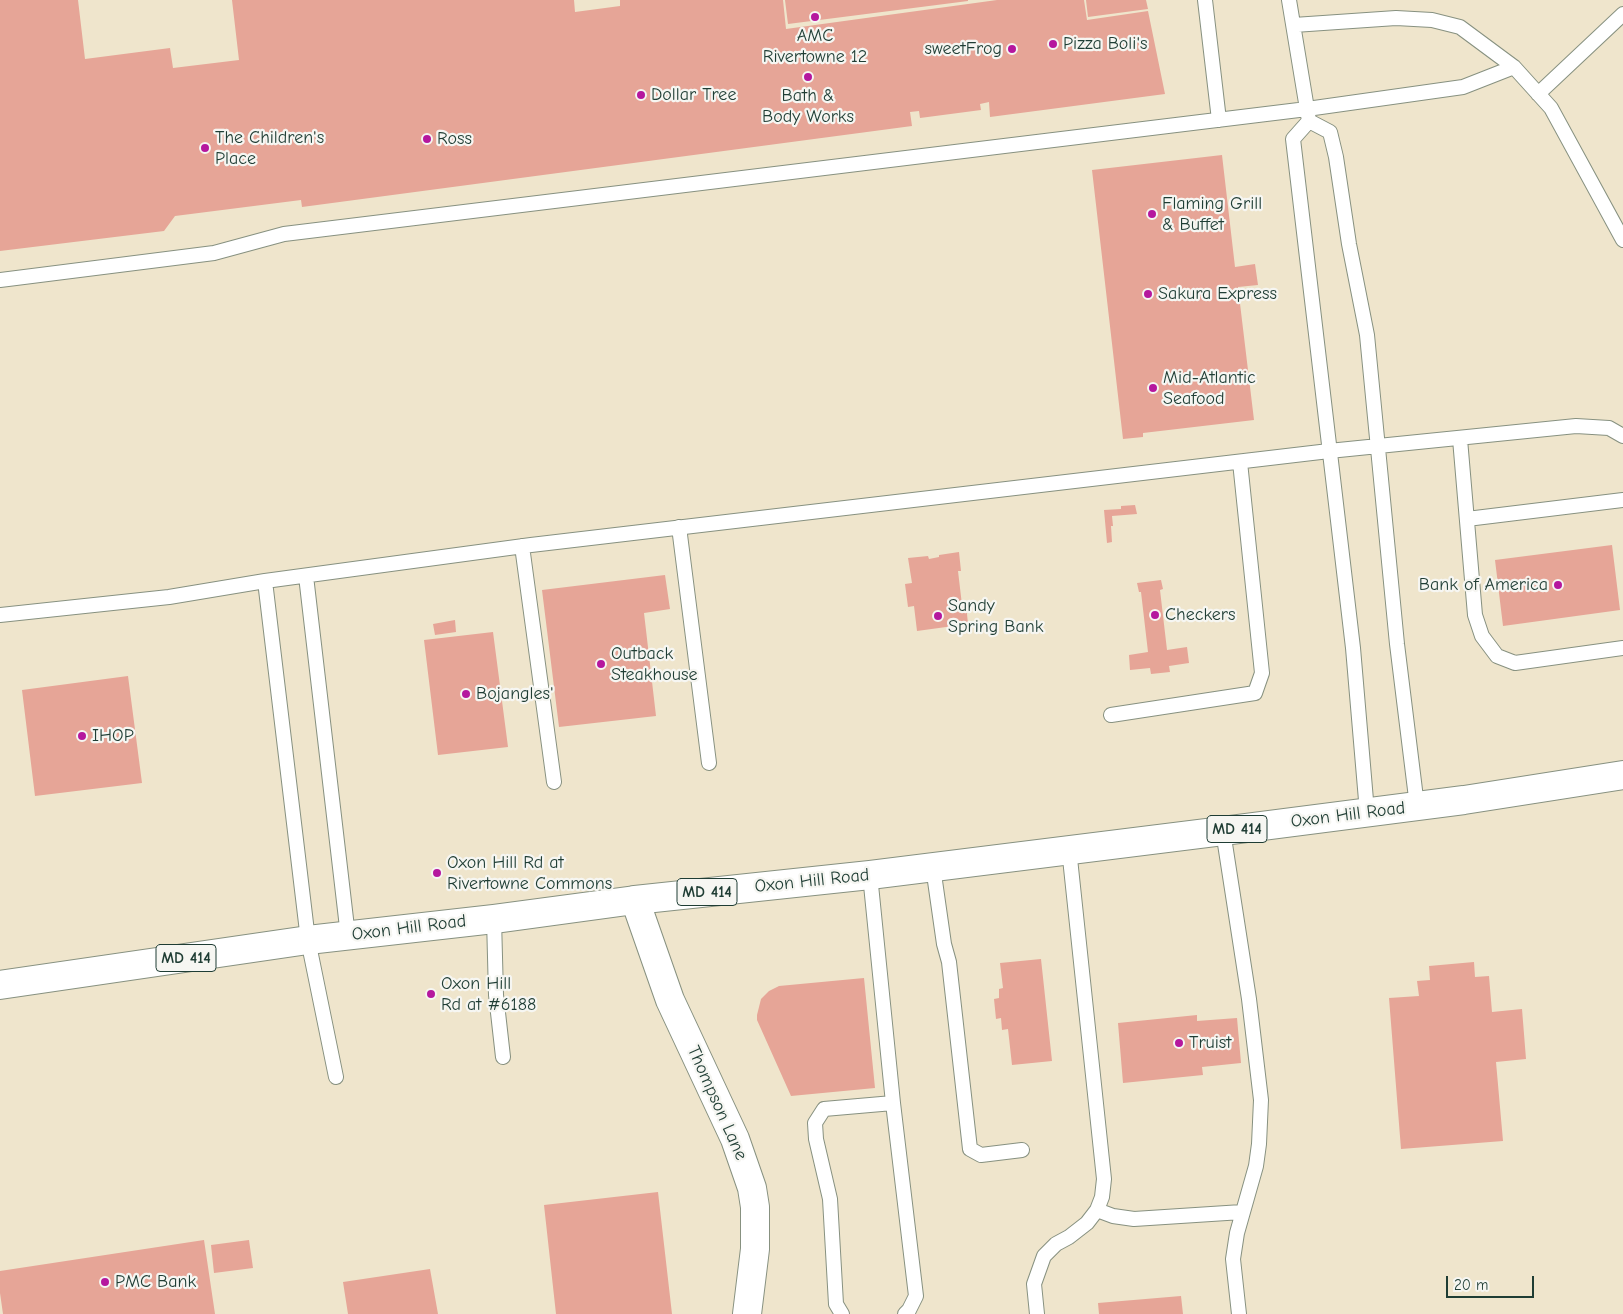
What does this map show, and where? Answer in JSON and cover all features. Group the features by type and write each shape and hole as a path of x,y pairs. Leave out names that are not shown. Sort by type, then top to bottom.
{"main road":[{"name":"Oxon Hill Road","path":"0,985 308,940 635,900 870,875 1223,831 1417,806 1623,775"},
{"name":"Thompson Lane","path":"635,900 670,1000 728,1124 752,1188 755,1207 756,1249 748,1314"}],"lane":[{"path":"1205,0 1219,120"},
{"path":"1289,0 1308,115 1293,139 1353,648 1367,812"},
{"path":"1538,94 1623,14"},
{"path":"1294,25 1396,18 1432,20 1460,27 1514,67 1551,108 1623,240"},
{"path":"0,280 214,252 284,234 1219,120 1308,115 1463,87 1514,67"},
{"path":"1308,115 1330,132 1367,335 1397,644 1417,806"},
{"path":"0,615 169,597 264,581 522,546 1378,446 1576,426 1608,428 1623,436"},
{"path":"1460,439 1475,615 1482,636 1498,656 1515,663 1623,648"},
{"path":"1111,715 1255,693 1262,673 1240,462"},
{"path":"1467,519 1623,500"},
{"path":"679,527 709,763"},
{"path":"522,546 554,782"},
{"path":"306,576 348,936"},
{"path":"264,581 308,940 336,1077"},
{"path":"1223,831 1249,1000 1261,1100 1260,1144 1256,1166 1236,1234 1233,1259 1238,1314"},
{"path":"1037,1314 1034,1284 1044,1256 1056,1244 1070,1237 1087,1223 1097,1210 1102,1197 1104,1179 1069,849"},
{"path":"932,867 944,944 949,962 970,1149 981,1154 1022,1150"},
{"path":"870,875 893,1103 916,1296 905,1314"},
{"path":"494,918 496,995 503,1058"},
{"path":"842,1314 836,1304 830,1199 816,1139 815,1123 824,1109 893,1103"},
{"path":"1097,1210 1113,1216 1134,1219 1242,1212"}],"building":[{"path":"0,0 78,0 85,59 170,48 173,68 239,60 232,0 574,0 575,12 620,6 620,0 783,0 786,29 997,0 1084,0 1087,20 1148,11 1165,94 990,117 989,102 980,104 981,110 920,118 919,111 910,112 912,126 302,207 301,200 175,216 164,231 0,251"},
{"name":"AMC Rivertowne 12","path":"785,0 968,0 968,1 788,24"},
{"path":"1086,0 1146,0 1148,9 1088,17"},
{"path":"1222,155 1235,267 1255,264 1258,285 1238,287 1254,420 1143,433 1143,437 1123,439 1092,170"},
{"path":"1135,505 1137,514 1112,516 1112,542 1107,543 1104,510 1121,509 1121,506"},
{"name":"Bank of America","path":"1612,545 1620,610 1503,626 1495,560"},
{"path":"959,552 961,571 958,571 962,605 966,604 968,624 917,631 914,606 908,607 905,584 912,583 908,558 928,556 929,559 939,557 939,555"},
{"name":"Outback Steakhouse","path":"665,575 670,609 644,613 656,716 559,727 542,590"},
{"path":"1161,580 1163,589 1160,590 1167,650 1187,647 1189,663 1169,666 1170,672 1151,674 1150,668 1130,670 1129,655 1148,652 1141,592 1139,592 1137,583"},
{"path":"455,620 456,632 435,635 433,624"},
{"name":"Bojangles'","path":"493,632 508,747 438,755 424,640"},
{"name":"IHOP","path":"128,676 142,783 35,796 22,690"},
{"path":"1041,959 1052,1061 1012,1065 1008,1029 1002,1030 1001,1018 996,1019 994,999 999,998 999,989 1003,988 1000,963"},
{"path":"1474,962 1475,977 1489,976 1492,1012 1522,1009 1526,1059 1496,1062 1503,1141 1401,1149 1389,998 1419,996 1417,981 1430,980 1429,966"},
{"path":"864,978 875,1088 791,1096 757,1020 761,999 769,991 779,986"},
{"name":"Truist","path":"1197,1015 1197,1021 1237,1018 1241,1063 1202,1067 1203,1075 1123,1083 1118,1023"},
{"path":"658,1192 672,1314 556,1314 544,1205"},
{"name":"PMC Bank","path":"204,1240 215,1314 3,1314 0,1293 0,1271"},
{"path":"249,1240 253,1268 214,1273 211,1245"},
{"path":"430,1269 438,1314 348,1314 343,1282"},
{"path":"1181,1296 1183,1314 1099,1314 1098,1303"}],"place":[{"name":"AMC Rivertowne 12","path":"815,17"},
{"name":"Pizza Boli's","path":"1053,44"},
{"name":"sweetFrog","path":"1012,49"},
{"name":"Bath & Body Works","path":"808,77"},
{"name":"Dollar Tree","path":"641,95"},
{"name":"Ross","path":"427,139"},
{"name":"The Children's Place","path":"205,148"},
{"name":"Flaming Grill & Buffet","path":"1152,214"},
{"name":"Sakura Express","path":"1148,294"},
{"name":"Mid-Atlantic Seafood","path":"1153,388"},
{"name":"Bank of America","path":"1558,585"},
{"name":"Checkers","path":"1155,615"},
{"name":"Sandy Spring Bank","path":"938,616"},
{"name":"Outback Steakhouse","path":"601,664"},
{"name":"Bojangles'","path":"466,694"},
{"name":"IHOP","path":"82,736"},
{"name":"Oxon Hill Rd at Rivertowne Commons","path":"437,873"},
{"name":"Oxon Hill Rd at #6188","path":"431,994"},
{"name":"Truist","path":"1179,1043"},
{"name":"PMC Bank","path":"105,1282"}]}
